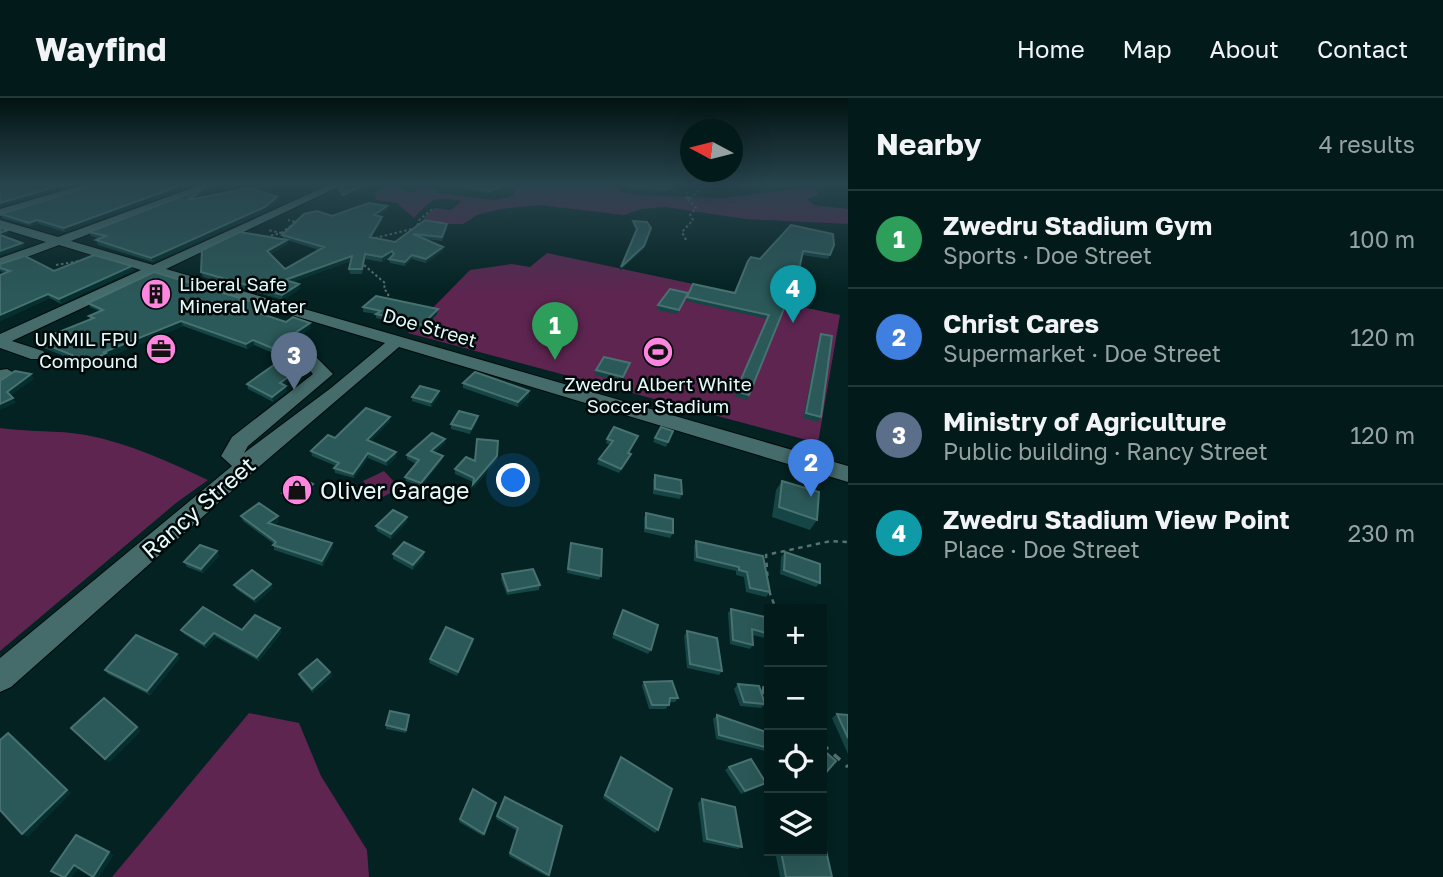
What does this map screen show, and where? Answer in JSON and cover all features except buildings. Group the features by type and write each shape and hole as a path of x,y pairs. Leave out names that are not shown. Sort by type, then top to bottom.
{"street":[{"path":"0,263 114,220"},
{"path":"0,341 260,220"},
{"name":"Doe Street","path":"0,224 848,474"},
{"name":"Rancy Street","path":"0,677 247,465 398,340"},
{"path":"0,341 37,355"},
{"path":"247,465 232,456 239,442 324,373 311,362"}],"path":[{"path":"373,238 415,228 419,220"},
{"path":"686,240 682,232 693,220"},
{"path":"363,265 385,283 384,289 390,300 384,309"},
{"path":"773,604 769,598 766,555 826,541 841,539 848,542"},
{"path":"827,748 848,767"}],"shaded area":[{"path":"432,220 469,220 463,224"},
{"path":"774,220 848,220 848,224"},
{"name":"Zwedru Albert White Soccer Stadium","path":"547,253 840,315 818,443 408,333 470,270 512,264 530,267"},
{"path":"0,428 75,433 102,438 208,480 176,503 0,651"},
{"path":"384,471 400,488 379,499 363,481"},
{"path":"249,713 299,723 321,776 367,850 369,877 112,877"}],"place":[{"name":"Liberal Safe Mineral Water","path":"156,294"},
{"name":"Zwedru Stadium View Point","path":"793,323"},
{"name":"UNMIL FPU Compound","path":"161,349"},
{"name":"Zwedru Albert White Soccer Stadium","path":"658,352"},
{"name":"Zwedru Stadium Gym","path":"555,360"},
{"name":"Ministry of Agriculture","path":"294,390"},
{"name":"Oliver Garage","path":"297,490"},
{"name":"Christ Cares","path":"811,497"}]}
